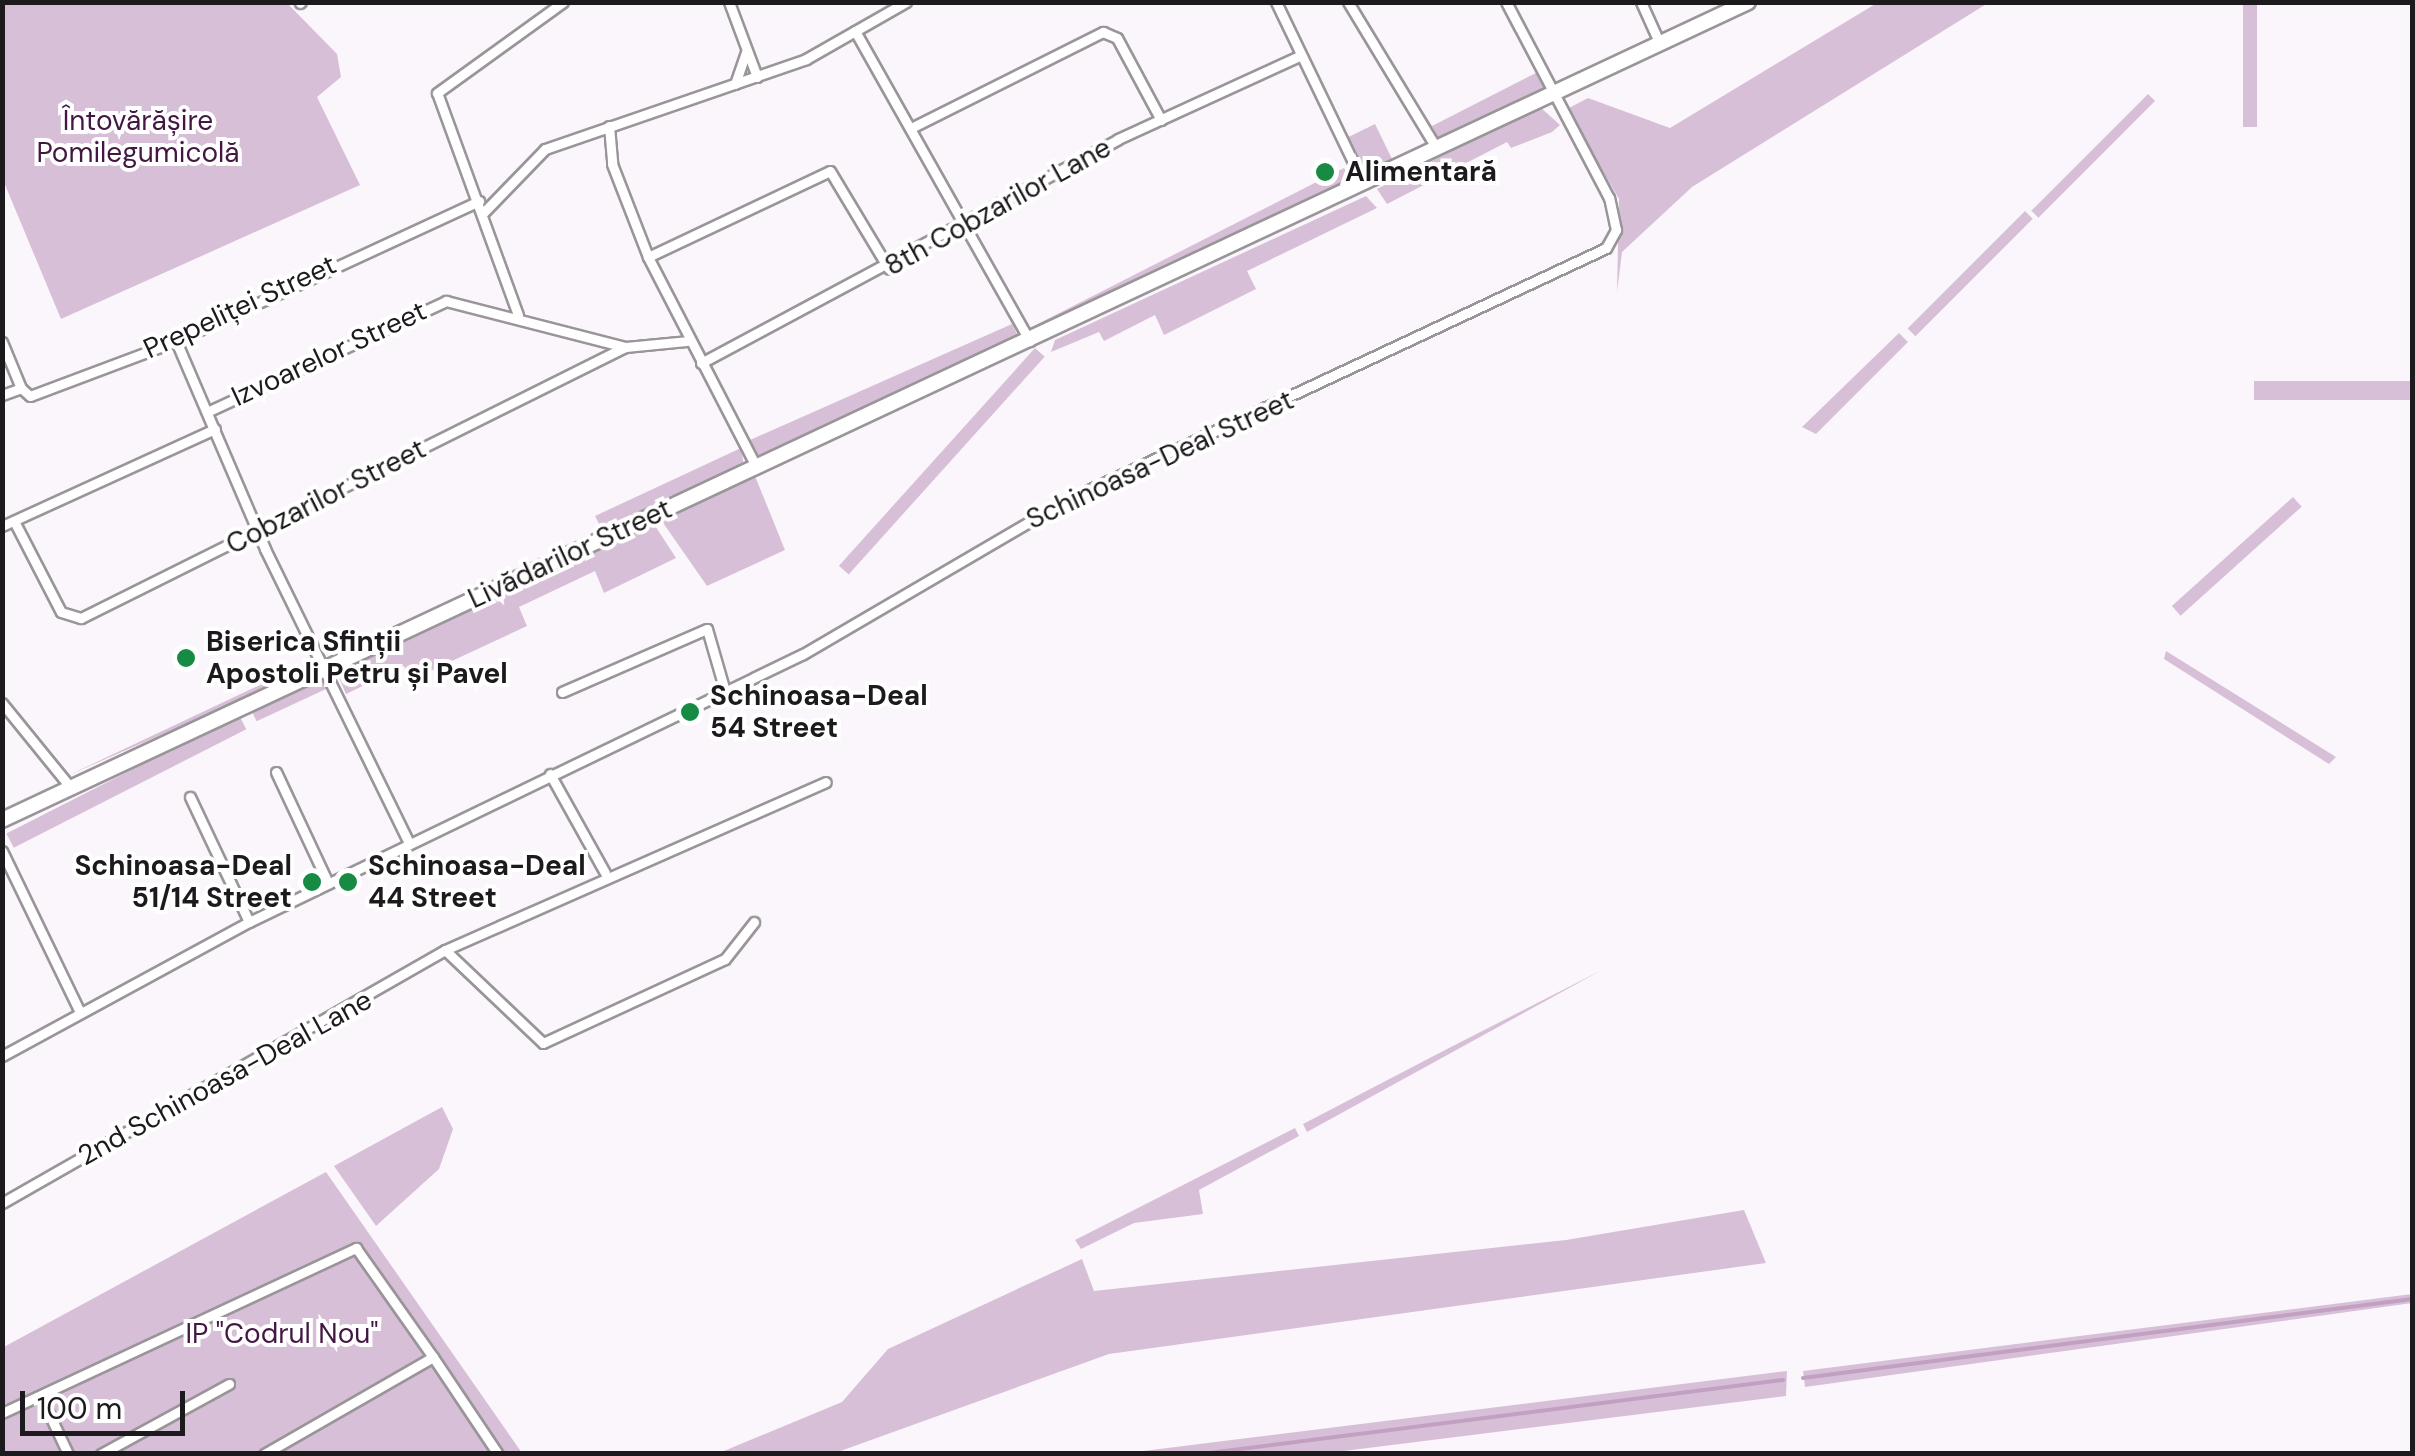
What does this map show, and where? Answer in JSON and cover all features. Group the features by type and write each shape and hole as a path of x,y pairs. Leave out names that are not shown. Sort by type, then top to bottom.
{"street":[{"path":"518,314 437,94 563,2"},
{"path":"729,2 757,77"},
{"path":"483,213 545,149 757,77 906,2"},
{"path":"1276,2 1297,57 1364,186"},
{"path":"1348,2 1437,149"},
{"path":"1506,2 1554,96"},
{"path":"1641,2 1660,44"},
{"name":"Livădarilor Street","path":"2,820 1031,344 1746,3"},
{"path":"855,31 970,226 1031,344"},
{"path":"911,128 1103,32 1117,38 1162,120"},
{"path":"735,84 746,52"},
{"name":"8th Cobzarilor Lane","path":"702,363 889,269 1162,120 1297,57"},
{"name":"Schinoasa-Deal Street","path":"2,1056 249,922 724,688 803,654 1063,502 1606,248 1614,210 1554,96"},
{"path":"609,126 612,164 648,257 758,468"},
{"path":"648,257 830,171 889,269"},
{"name":"Prepeliței Street","path":"2,395 21,388 30,396 176,341 478,200"},
{"name":"Izvoarelor Street","path":"207,412 437,303 518,314 625,347"},
{"name":"Cobzarilor Street","path":"14,521 62,612 75,619 625,347 688,340"},
{"path":"176,341 259,530 328,666 409,843"},
{"path":"2,342 21,388"},
{"name":"Izvoarelor Street","path":"2,526 215,429"},
{"path":"562,692 708,630 724,688"},
{"path":"2,703 71,788"},
{"path":"276,772 328,883"},
{"path":"550,774 605,874"},
{"name":"2nd Schinoasa-Deal Lane","path":"2,1202 445,950 605,874 826,782"},
{"path":"190,797 249,922"},
{"path":"2,851 80,1012"},
{"path":"445,950 542,1043 725,959 754,922"},
{"path":"2,1413 43,1401 346,1247 432,1358 498,1454"},
{"path":"264,1454 432,1358"},
{"path":"101,1454 229,1384"},
{"path":"43,1401 68,1454"}],"green space":[{"name":"Întovărășire Pomilegumicolă","path":"2,3 287,3 337,54 341,77 317,97 360,185 61,319 3,180"},
{"path":"1877,3 1988,3 1692,187 1622,252 1617,292 1619,199 1567,109 1588,98 1670,128"},
{"path":"2243,3 2257,3 2257,127 2243,127"},
{"path":"1536,73 1548,92 1441,143 1432,126"},
{"path":"2148,94 2155,101 2038,218 2031,211"},
{"path":"1539,106 1560,125 1552,132 1511,148 1507,142 1387,204 1377,189"},
{"path":"1375,124 1395,165 1366,180 1345,138"},
{"path":"1344,168 1352,184 1039,344 1030,328"},
{"path":"1366,196 1377,208 1247,271 1256,289 1164,335 1155,315 1104,341 1099,332 1051,352 1055,340"},
{"path":"2025,211 2033,219 1915,336 1908,328"},
{"path":"1012,324 1020,340 761,460 750,440"},
{"path":"1899,333 1908,342 1816,434 1802,427"},
{"path":"1035,348 1045,357 849,574 839,566"},
{"path":"2254,381 2412,381 2412,400 2254,400"},
{"path":"741,448 744,466 601,528 595,516"},
{"path":"755,476 785,550 707,586 659,517"},
{"path":"2293,497 2302,507 2181,616 2172,606"},
{"path":"652,521 676,558 604,593 595,571 519,607 527,626 411,680 404,666 346,694 335,668"},
{"path":"2166,651 2336,757 2329,764 2164,659"},
{"path":"315,659 319,666 69,775"},
{"path":"325,674 331,687 257,721 251,709"},
{"path":"239,715 246,729 14,848 6,833"},
{"path":"1602,970 1307,1132 1303,1124"},
{"path":"442,1107 453,1129 439,1169 376,1226 334,1166"},
{"path":"1295,1128 1299,1136 1199,1190 1203,1214 1134,1223 1081,1249 1075,1240"},
{"name":"IP \"Codrul Nou\"","path":"326,1172 522,1453 3,1453 2,1348"},
{"path":"1744,1210 1766,1263 1109,1354 835,1453 719,1453 842,1402 888,1349 1082,1259 1094,1291 1566,1240"},
{"path":"2412,1294 2412,1303 1805,1387 1803,1371"},
{"path":"1787,1371 1786,1396 1328,1453 1127,1453"}],"waterway":[{"path":"1803,1378 2412,1299"},
{"path":"1201,1454 1783,1380"}],"place":[{"name":"Alimentară","path":"1325,172"},
{"name":"Biserica Sfinții Apostoli Petru și Pavel","path":"186,658"},
{"name":"Schinoasa-Deal 54 Street","path":"690,712"},
{"name":"Schinoasa-Deal 51/14 Street","path":"312,882"},
{"name":"Schinoasa-Deal 44 Street","path":"348,882"}]}
